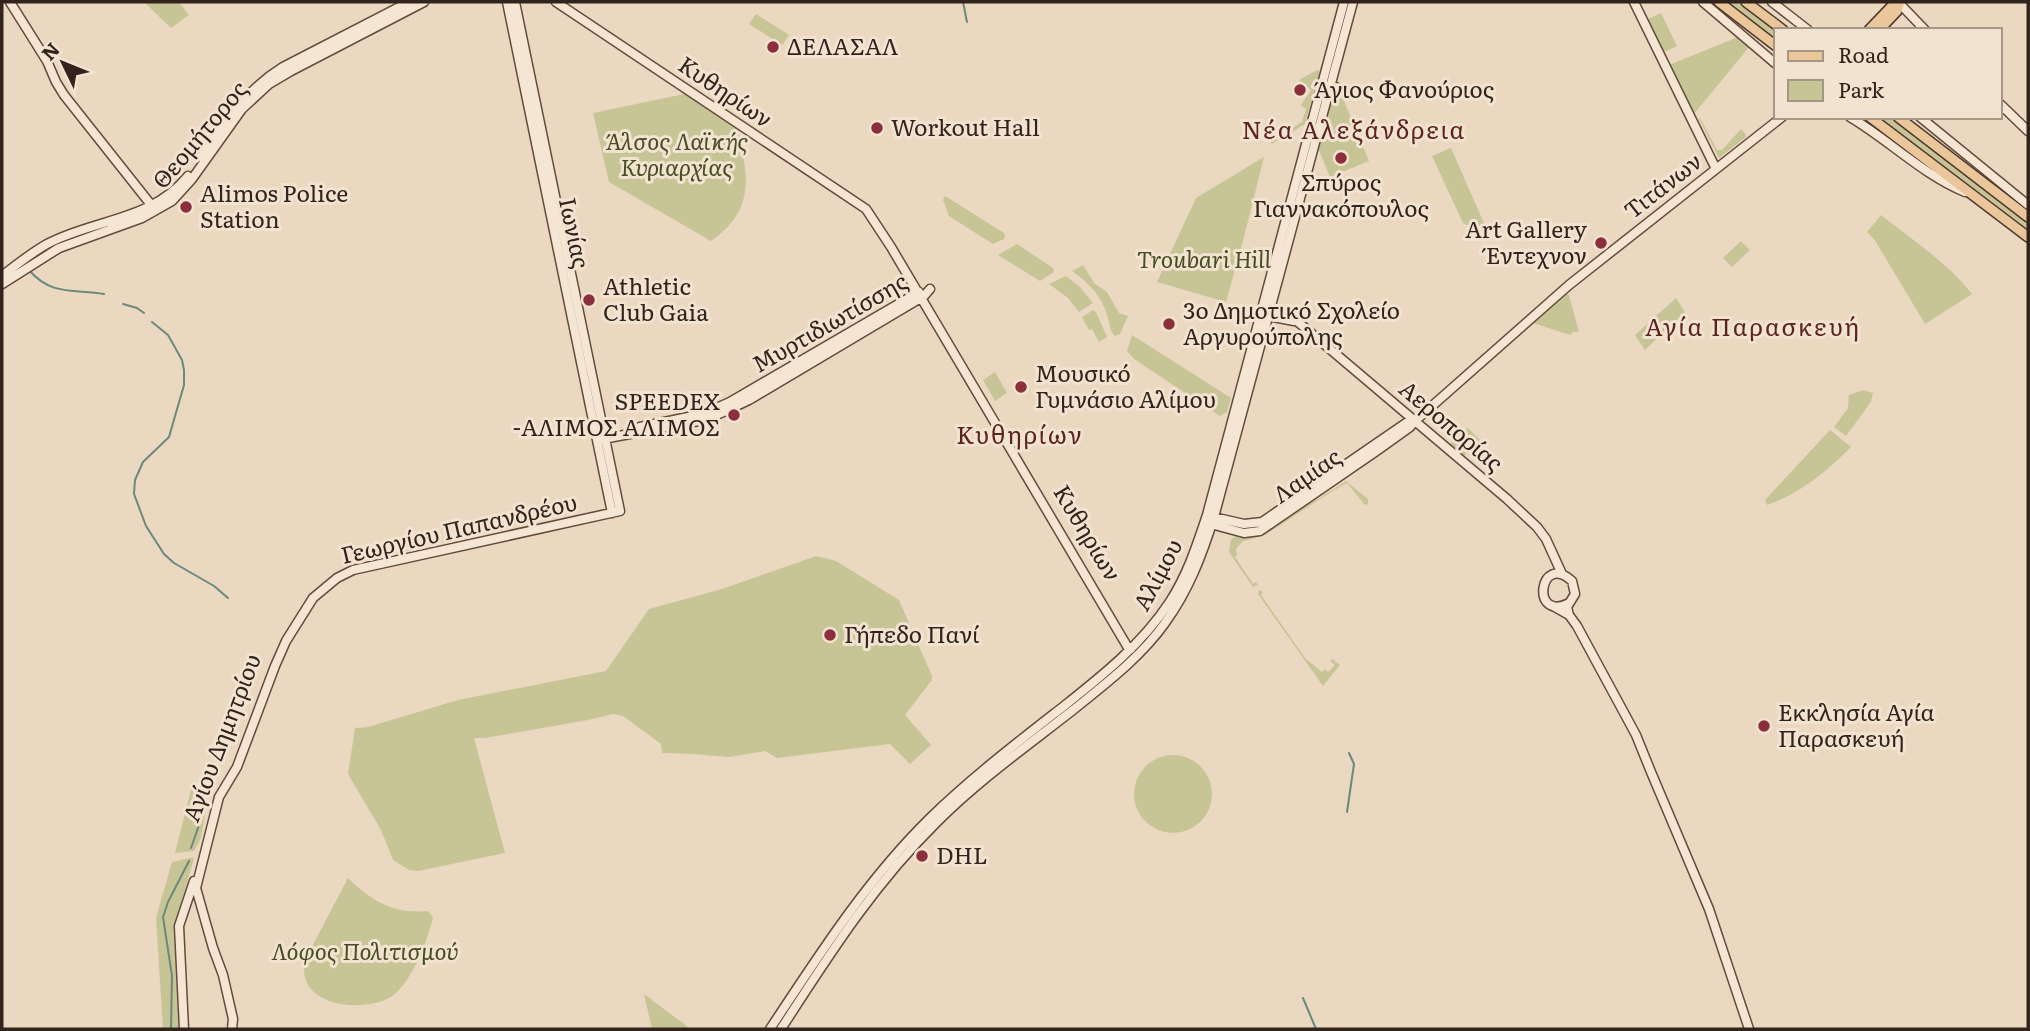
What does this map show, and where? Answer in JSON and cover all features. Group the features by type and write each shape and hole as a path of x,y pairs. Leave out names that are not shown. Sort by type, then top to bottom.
{"main road":[{"path":"1719,2 1774,44"},
{"path":"1746,2 1780,28"},
{"path":"1871,28 1899,2"},
{"path":"1881,28 1897,11 1899,2"},
{"path":"1873,119 2028,237"},
{"path":"1901,119 2028,217"}],"street":[{"path":"10,2 47,61 64,95 152,206"},
{"name":"Θεομήτορος","path":"2,276 47,244 152,206 168,196 183,183 240,102 268,76 409,2"},
{"name":"Θεομήτορος","path":"2,284 59,247 142,218 173,201 242,109 269,84 424,2"},
{"name":"Ιωνίας","path":"507,2 602,437"},
{"name":"Ιωνίας","path":"515,2 615,510"},
{"name":"Κυθηρίων","path":"556,2 866,209 920,295"},
{"name":"Κυθηρίων","path":"566,2 865,203 878,219 1126,646 1131,649"},
{"name":"Αλίμου","path":"780,1029 858,911 906,853 954,805 1096,692 1152,639 1185,592 1201,557 1344,2"},
{"name":"Αλίμου","path":"770,1029 852,907 914,834 967,784 1131,649 1161,614 1177,590 1219,499 1263,332 1264,311 1275,290 1353,2"},
{"path":"1634,2 1716,169"},
{"path":"1703,2 1774,62"},
{"path":"1772,2 1805,28"},
{"path":"1899,2 1923,28"},
{"path":"1328,94 1335,87 1346,91"},
{"path":"2002,106 2028,131"},
{"name":"Τιτάνων","path":"1569,285 1779,119"},
{"path":"1853,119 1946,184 1969,194"},
{"path":"1922,119 2028,205"},
{"name":"Λαμίας","path":"1209,520 1248,533 1264,529 1410,427 1569,285"},
{"path":"1263,332 1269,323 1284,316 1275,290"},
{"name":"Μυρτιδιωτίσσης","path":"602,437 692,417 718,408 746,395 920,295"},
{"name":"Αεροπορίας","path":"1264,311 1298,322 1507,499 1546,539 1562,574"},
{"name":"Λαμίας","path":"1235,523 1248,525 1262,522 1406,423 1415,421"},
{"path":"1219,499 1224,513 1235,523"},
{"name":"Γεωργίου Παπανδρέου","path":"345,567 615,510"},
{"name":"Γεωργίου Παπανδρέου","path":"313,598 337,578 353,570 615,510"},
{"path":"1209,520 1235,523"},
{"name":"Αγίου Δημητρίου","path":"184,1029 179,933 217,793 233,765 282,639 310,595 345,567"},
{"path":"1569,615 1545,599 1542,589 1547,579 1556,574 1562,574 1574,584 1575,594 1567,611 1636,736 1676,817 1749,1029"},
{"name":"Αγίου Δημητρίου","path":"232,1029 233,1019 223,975 196,888 219,797 237,767 286,640 313,598"},
{"path":"1553,606 1569,603"},
{"path":"184,910 194,905 202,906"}],"green space":[{"path":"144,2 179,2 189,15 171,28"},
{"path":"1728,2 1739,2 1774,28 1774,37"},
{"path":"1661,13 1677,46 1662,53 1646,20"},
{"path":"756,14 789,35 782,45 749,24"},
{"path":"1738,37 1749,47 1694,114 1669,65"},
{"path":"1317,70 1320,71 1305,124 1272,144 1267,136 1271,134 1275,139 1302,122 1306,109 1301,105 1311,90 1299,80"},
{"name":"Άλσος Λαϊκής Κυριαρχίας","path":"689,93 737,125 744,159 746,174 743,202 726,229 711,241 609,182 593,113"},
{"path":"1333,94 1341,96 1344,101 1369,161 1330,177 1318,148"},
{"path":"1700,118 1717,150 1722,150 1741,129 1746,137 1719,158"},
{"path":"1883,119 1894,119 2028,221 2028,230"},
{"path":"1451,148 1487,230 1483,232 1463,223 1432,156"},
{"name":"Troubari Hill","path":"1264,157 1226,302 1157,282 1196,198"},
{"path":"945,196 1004,233 1004,239 993,244 949,216 943,200"},
{"path":"1881,215 1940,262 1972,294 1925,324 1874,239 1867,232"},
{"path":"1741,241 1750,250 1732,267 1723,258"},
{"path":"1017,244 1053,268 1054,272 1040,281 998,255"},
{"path":"1083,265 1094,283 1107,292 1119,313 1128,316 1120,334 1113,334 1094,290 1072,271"},
{"path":"1066,276 1080,287 1093,303 1079,312 1068,298 1049,284"},
{"path":"1565,293 1569,295 1579,332 1570,335 1533,323"},
{"path":"1676,298 1685,312 1645,350 1635,335"},
{"path":"1093,310 1107,337 1099,342 1082,317"},
{"path":"1132,335 1231,398 1227,412 1220,416 1134,359 1127,351"},
{"path":"995,372 1007,393 995,401 983,380"},
{"path":"1863,390 1873,393 1871,402 1846,436 1834,427 1848,408 1849,395"},
{"path":"1468,428 1480,440 1464,456 1451,442"},
{"path":"1830,430 1851,447 1812,481 1767,505 1765,500"},
{"path":"1346,481 1368,499 1368,504 1365,505 1347,483 1269,532 1243,541 1236,549 1235,557 1253,584 1256,582 1258,585 1253,587 1229,552 1231,539 1238,535 1250,537 1263,534"},
{"path":"816,556 836,561 899,600 932,676 932,680 905,715 931,745 910,764 890,744 777,758 765,751 729,757 662,753 661,744 623,716 613,714 474,738 505,853 418,871 409,870 393,860 381,830 348,774 355,728 368,727 458,700 606,671 649,609 722,589"},
{"path":"1259,590 1263,592 1261,595 1305,658 1322,672 1325,669 1328,672 1335,665 1330,661 1332,659 1340,665 1323,686 1258,594"},
{"path":"1165,755 1181,755 1195,761 1206,772 1212,786 1212,802 1206,816 1195,827 1181,833 1165,833 1151,827 1140,816 1134,802 1134,786 1140,772 1151,761"},
{"path":"193,782 207,802 201,838 194,851 175,853"},
{"path":"194,858 174,929 179,1029 163,1029 156,918 172,862"},
{"name":"Λόφος Πολιτισμού","path":"348,878 384,905 404,910 428,911 433,917 423,949 412,972 398,991 391,997 364,1005 332,1002 319,996 309,987 304,974 306,958"},
{"path":"644,994 688,1027 687,1029 652,1029"}],"waterway":[{"path":"963,2 967,22"},
{"path":"29,270 54,288 104,294"},
{"path":"123,304 144,313"},
{"path":"152,322 168,335 182,360 184,385 169,437 143,462 135,480 134,494 146,526 164,554 228,598"},
{"path":"1347,812 1354,764 1349,753"},
{"path":"191,848 199,825 203,800"},
{"path":"171,1029 172,976 163,917 189,861"},
{"path":"1303,998 1316,1029"}],"place":[{"name":"ΔΕΛΑΣΑΛ","path":"773,47"},
{"name":"Άγιος Φανούριος","path":"1300,90"},
{"name":"Workout Hall","path":"877,128"},
{"name":"Σπύρος Γιαννακόπουλος","path":"1341,158"},
{"name":"Alimos Police Station","path":"186,207"},
{"name":"Art Gallery Έντεχνον","path":"1601,243"},
{"name":"Athletic Club Gaia","path":"589,300"},
{"name":"3ο Δημοτικό Σχολείο Αργυρούπολης","path":"1169,324"},
{"name":"Μουσικό Γυμνάσιο Αλίμου","path":"1021,387"},
{"name":"SPEEDEX -ΑΛΙΜΟΣ ΑΛΙΜΟΣ","path":"734,415"},
{"name":"Γήπεδο Πανί","path":"830,635"},
{"name":"Εκκλησία Αγία Παρασκευή","path":"1764,726"},
{"name":"DHL","path":"922,856"}],"district":[{"name":"Νέα Αλεξάνδρεια","path":"1354,131"},
{"name":"Αγία Παρασκευή","path":"1753,328"},
{"name":"Κυθηρίων","path":"1020,436"}]}
